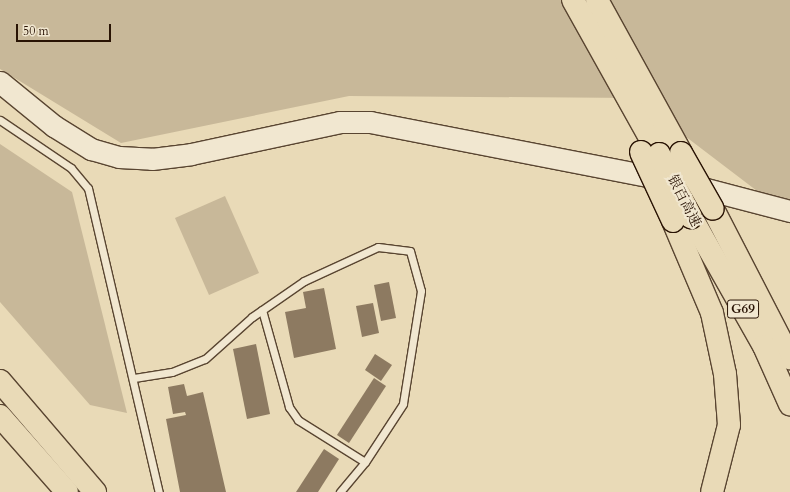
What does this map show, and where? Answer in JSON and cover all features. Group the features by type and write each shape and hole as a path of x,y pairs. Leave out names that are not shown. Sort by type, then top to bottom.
{"highway":[{"path":"568,0 650,153"},
{"path":"573,0 682,219 712,313 725,374 728,425 712,492"},
{"name":"银百高速","path":"597,0 713,210 790,358"},
{"name":"银百高速","path":"682,219 764,346 790,404"},
{"path":"0,381 95,492"},
{"path":"0,416 67,492"}],"street":[{"path":"0,82 54,126 90,149 118,157 152,159 191,154 340,122 370,122 683,183 790,210"}],"lane":[{"path":"0,120 71,168 88,188 134,378 159,492"},
{"path":"134,378 172,372 205,359 262,310 304,281 378,247 410,251 421,291 403,404 365,462 340,492"},
{"path":"262,310 289,406 298,420 365,462"}],"shaded area":[{"path":"0,0 790,0 790,216 635,98 349,96 121,143 0,69"},
{"path":"0,144 72,192 127,413 90,405 0,302"},
{"path":"225,196 259,273 209,295 175,218"}],"building":[{"path":"389,282 396,318 381,321 374,285"},
{"path":"324,288 336,349 294,358 285,312 306,308 303,292"},
{"path":"373,303 379,333 362,337 356,306"},
{"path":"256,344 270,414 247,419 233,349"},
{"path":"375,354 392,365 381,381 365,370"},
{"path":"374,378 386,386 349,443 337,435"},
{"path":"184,384 187,396 203,392 226,492 180,492 166,419 186,415 185,412 173,414 168,387"},
{"path":"324,449 339,459 318,492 296,492"}]}
